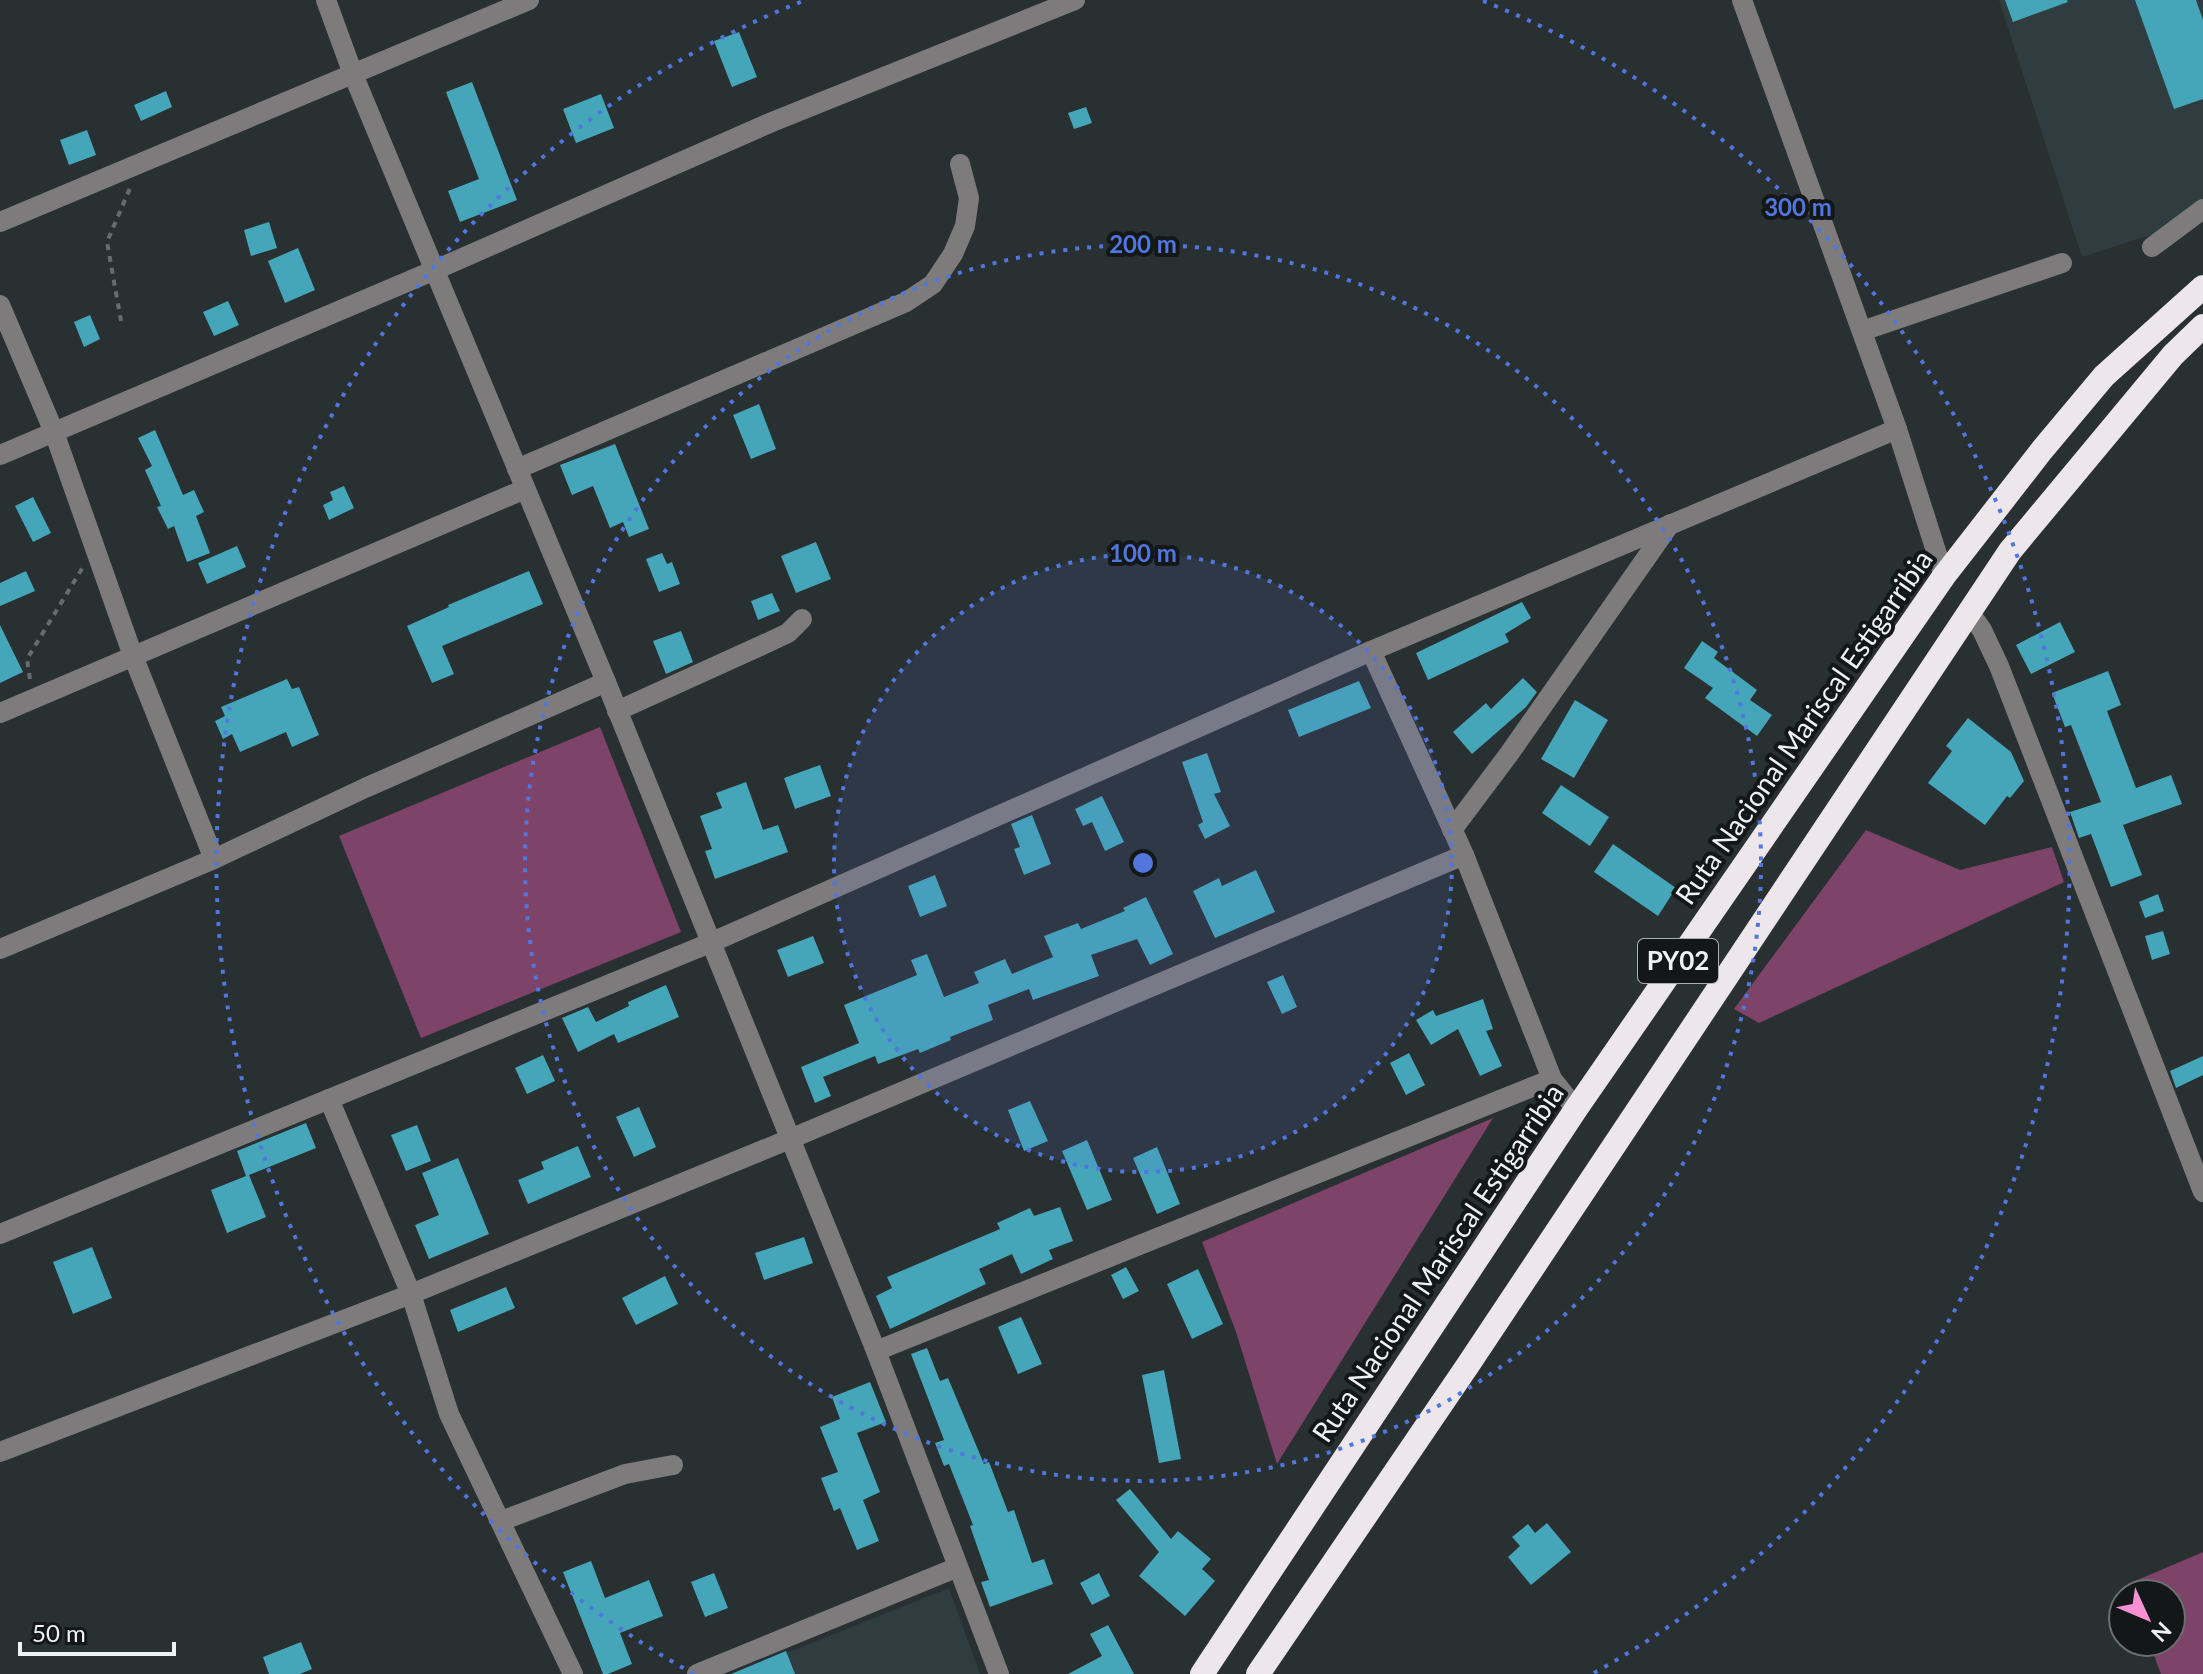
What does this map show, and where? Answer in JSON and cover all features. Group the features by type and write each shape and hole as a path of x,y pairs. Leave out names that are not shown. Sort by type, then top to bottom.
{"highway":[{"name":"Ruta Nacional Mariscal Estigarribia","path":"1202,1674 1576,1109 1944,576 2104,376 2203,287"},
{"name":"PY02","path":"1258,1674 1468,1365 2010,551 2173,355 2203,326"}],"street":[{"path":"326,0 353,74 606,682 876,1351 999,1674"},
{"path":"0,222 529,0"},
{"path":"0,455 435,270 772,122 1075,0"},
{"path":"1742,0 1897,429 1944,576"},
{"path":"0,713 133,656 906,302 933,284 953,254 965,226 969,198 960,164"},
{"path":"2152,247 2203,209"},
{"path":"1862,331 2062,263"},
{"path":"0,305 54,432 133,656 214,859"},
{"path":"0,1234 710,943 1371,651 1897,429"},
{"path":"1452,830 1670,524"},
{"path":"1970,613 1999,666 2203,1192"},
{"path":"617,711 788,633 802,619"},
{"path":"1371,651 1464,855 1552,1079 1576,1109"},
{"path":"0,949 214,859 365,788 606,682"},
{"path":"0,1452 411,1294 790,1139 1464,855"},
{"path":"876,1351 1552,1079"},
{"path":"329,1099 411,1294 449,1414 573,1674"},
{"path":"501,1521 625,1474 673,1465"},
{"path":"697,1674 958,1567"}],"path":[{"path":"121,321 107,242 140,163"},
{"path":"33,699 27,659 94,548"}],"shaded area":[{"path":"1999,0 2203,0 2203,206 2169,229 2082,257"},
{"path":"600,727 681,932 421,1038 339,836"},
{"path":"1866,830 1960,870 2052,847 2064,882 1759,1023 1734,1009"},
{"path":"1493,1118 1277,1464 1236,1332 1202,1242"},
{"path":"2203,1552 2203,1674 2161,1674 2155,1658 2187,1658 2187,1578 2142,1578"},
{"path":"949,1588 980,1674 734,1674"}],"building":[{"path":"2005,0 2067,0 2068,2 2013,22"},
{"path":"2135,0 2196,0 2203,20 2203,99 2174,109"},
{"path":"739,32 757,77 732,87 714,41"},
{"path":"472,82 517,200 460,222 448,191 479,179 446,92"},
{"path":"166,91 172,107 141,121 134,105"},
{"path":"601,94 614,128 576,143 563,109"},
{"path":"1086,107 1092,123 1074,129 1068,113"},
{"path":"87,130 96,155 69,165 60,140"},
{"path":"269,222 277,248 251,256 244,230"},
{"path":"298,248 315,290 285,303 268,261"},
{"path":"228,301 239,325 214,336 203,312"},
{"path":"90,315 100,339 84,347 74,322"},
{"path":"759,404 776,449 751,459 733,415"},
{"path":"155,430 183,495 194,490 204,512 196,516 210,553 187,562 174,526 168,529 157,507 161,506 145,470 152,466 138,438"},
{"path":"615,444 649,529 629,537 623,522 610,528 593,486 572,495 560,465"},
{"path":"344,486 354,508 329,520 323,505 333,500 330,492"},
{"path":"33,497 51,533 33,542 15,506"},
{"path":"816,542 831,579 796,593 781,556"},
{"path":"237,546 246,567 207,584 198,563"},
{"path":"662,553 667,564 672,562 680,584 659,592 646,559"},
{"path":"26,571 35,591 0,606 0,583"},
{"path":"529,571 543,604 442,646 454,674 432,683 407,626"},
{"path":"772,593 780,611 758,620 751,601"},
{"path":"1522,602 1531,618 1505,634 1509,642 1428,680 1416,653"},
{"path":"2060,622 2075,652 2031,674 2016,645"},
{"path":"0,625 23,672 0,683"},
{"path":"681,631 693,662 666,674 653,641"},
{"path":"1702,641 1718,652 1714,658 1757,690 1750,700 1772,715 1757,736 1705,698 1713,688 1684,668"},
{"path":"2108,671 2121,705 2107,711 2136,788 2171,775 2182,804 2123,825 2142,875 2111,887 2091,834 2079,838 2070,812 2101,802 2071,725 2065,727 2052,693"},
{"path":"1523,678 1537,692 1526,707 1472,754 1453,732 1486,703 1491,709"},
{"path":"287,679 292,689 299,687 319,735 292,747 286,732 240,752 232,734 223,739 215,721 225,716 221,707"},
{"path":"1359,681 1371,708 1299,737 1288,710"},
{"path":"1575,700 1608,720 1574,778 1541,759"},
{"path":"1968,718 2011,752 2024,781 2010,798 2007,796 1985,825 1928,783 1952,751 1946,746"},
{"path":"1207,753 1221,792 1214,794 1230,826 1205,839 1198,825 1203,822 1182,762"},
{"path":"820,765 831,796 795,809 784,778"},
{"path":"746,782 763,830 778,825 788,852 715,879 705,851 712,849 700,816 722,808 716,793"},
{"path":"1561,785 1609,817 1590,846 1542,813"},
{"path":"1102,796 1124,842 1105,851 1092,822 1083,826 1075,809"},
{"path":"1032,815 1051,864 1024,875 1014,849 1020,847 1011,824"},
{"path":"1613,844 1676,888 1658,916 1594,872"},
{"path":"1256,870 1275,912 1215,938 1193,891 1219,878 1222,886"},
{"path":"935,875 947,906 920,917 908,886"},
{"path":"2158,894 2164,911 2145,918 2139,902"},
{"path":"1146,897 1173,954 1150,965 1137,939 1091,955 1099,976 1033,1000 1029,989 988,1005 993,1020 950,1037 951,1040 920,1053 918,1049 878,1064 875,1056 823,1077 831,1096 815,1103 801,1067 859,1043 844,1005 917,975 911,960 927,954 944,997 979,983 974,972 1005,959 1012,974 1053,957 1044,936 1078,923 1081,929 1125,911 1123,908"},
{"path":"2163,931 2170,954 2152,960 2145,936"},
{"path":"813,936 824,963 788,977 777,950"},
{"path":"1283,975 1297,1007 1282,1014 1267,982"},
{"path":"666,985 679,1017 618,1043 614,1034 578,1052 562,1018 588,1007 596,1022 629,1006 628,1002"},
{"path":"1483,999 1493,1029 1486,1031 1502,1066 1480,1076 1458,1029 1431,1045 1416,1020 1433,1010 1436,1016"},
{"path":"1409,1053 1425,1085 1406,1095 1390,1063"},
{"path":"543,1055 555,1081 527,1094 515,1068"},
{"path":"2203,1056 2203,1075 2176,1088 2170,1071"},
{"path":"1030,1101 1048,1141 1024,1151 1008,1110"},
{"path":"639,1107 656,1147 634,1157 616,1117"},
{"path":"306,1123 316,1148 249,1175 266,1217 227,1233 211,1190 246,1176 237,1151"},
{"path":"417,1125 431,1161 406,1171 391,1135"},
{"path":"1087,1140 1112,1200 1087,1210 1062,1151"},
{"path":"578,1146 591,1177 528,1204 518,1180 544,1169 541,1162"},
{"path":"1157,1147 1180,1204 1157,1214 1133,1158"},
{"path":"458,1158 489,1234 429,1259 415,1225 439,1215 422,1173"},
{"path":"1060,1207 1073,1241 1049,1250 1053,1259 1021,1274 1012,1254 979,1269 986,1284 890,1329 876,1296 892,1288 887,1277 1000,1229 997,1223 1030,1208 1034,1216"},
{"path":"804,1237 813,1263 764,1280 755,1253"},
{"path":"92,1247 112,1298 73,1314 53,1262"},
{"path":"1126,1267 1139,1291 1123,1299 1111,1275"},
{"path":"1198,1269 1223,1324 1192,1339 1167,1284"},
{"path":"665,1276 678,1304 636,1325 622,1298"},
{"path":"506,1287 515,1308 458,1332 450,1310"},
{"path":"1021,1317 1042,1364 1018,1374 998,1327"},
{"path":"927,1348 940,1381 948,1378 984,1464 989,1462 1008,1512 1014,1510 1032,1563 1044,1559 1053,1584 990,1607 981,1582 989,1580 970,1526 973,1525 949,1464 944,1466 935,1443 944,1440 911,1354"},
{"path":"1164,1370 1181,1459 1159,1463 1142,1375"},
{"path":"870,1382 886,1422 857,1433 880,1492 863,1500 879,1541 857,1550 840,1508 834,1511 821,1478 838,1472 820,1427 840,1419 832,1397"},
{"path":"1130,1489 1171,1539 1178,1531 1211,1559 1202,1569 1215,1581 1185,1616 1139,1576 1159,1552 1116,1500"},
{"path":"1547,1523 1571,1552 1531,1585 1508,1557 1520,1546 1512,1537 1528,1524 1535,1533"},
{"path":"591,1561 605,1598 649,1580 663,1616 620,1633 632,1664 608,1674 603,1674 563,1572"},
{"path":"714,1573 728,1608 705,1617 691,1582"},
{"path":"1099,1573 1110,1596 1092,1605 1080,1583"},
{"path":"1108,1625 1134,1674 1068,1674 1102,1656 1090,1634"},
{"path":"301,1642 312,1669 300,1674 269,1674 263,1657"},
{"path":"786,1651 795,1674 731,1674"}]}
